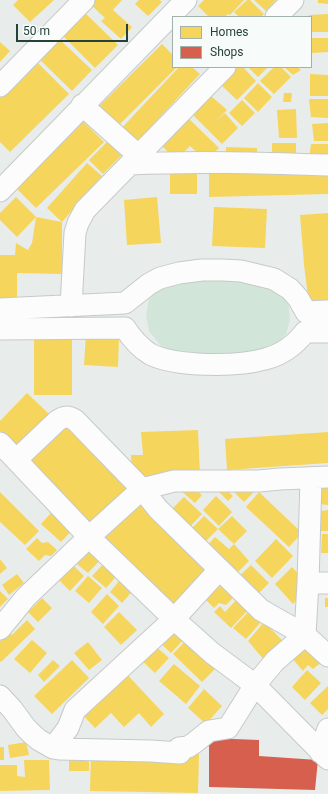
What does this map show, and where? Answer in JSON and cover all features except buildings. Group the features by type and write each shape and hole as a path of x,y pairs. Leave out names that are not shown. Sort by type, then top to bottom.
{"street":[{"path":"0,86 84,0"},
{"path":"174,16 186,0"},
{"path":"277,16 293,0"},
{"path":"0,191 82,105 171,20"},
{"path":"71,306 75,233 78,223 85,210 221,68"},
{"path":"82,105 134,160 157,163 328,165"},
{"path":"0,309 125,303 149,284 160,278 179,273 202,270 223,270 241,271 274,279 290,289 298,298 305,322 299,339 293,345 266,359 238,364 182,363 151,354 140,348 125,328 125,303"},
{"path":"305,322 328,311"},
{"path":"305,322 328,332"},
{"path":"0,329 125,328"},
{"path":"16,459 63,417 66,416 75,420 142,489 158,509 261,610 305,635 328,656"},
{"path":"0,442 89,537 174,619 212,652 255,685 324,756"},
{"path":"0,629 26,597 142,489 174,481 260,481 320,478 318,583 305,635 275,661 255,685 228,728 209,731 188,747 179,748 180,753 59,749 53,748 38,740 26,728 0,696"},
{"path":"53,748 68,728 75,710 174,619 219,570"},
{"path":"324,756 328,729"}],"green space":[{"path":"253,279 282,294 289,307 290,321 286,334 276,345 260,353 179,354 161,346 149,331 146,315 149,299 161,288 173,281"}]}
